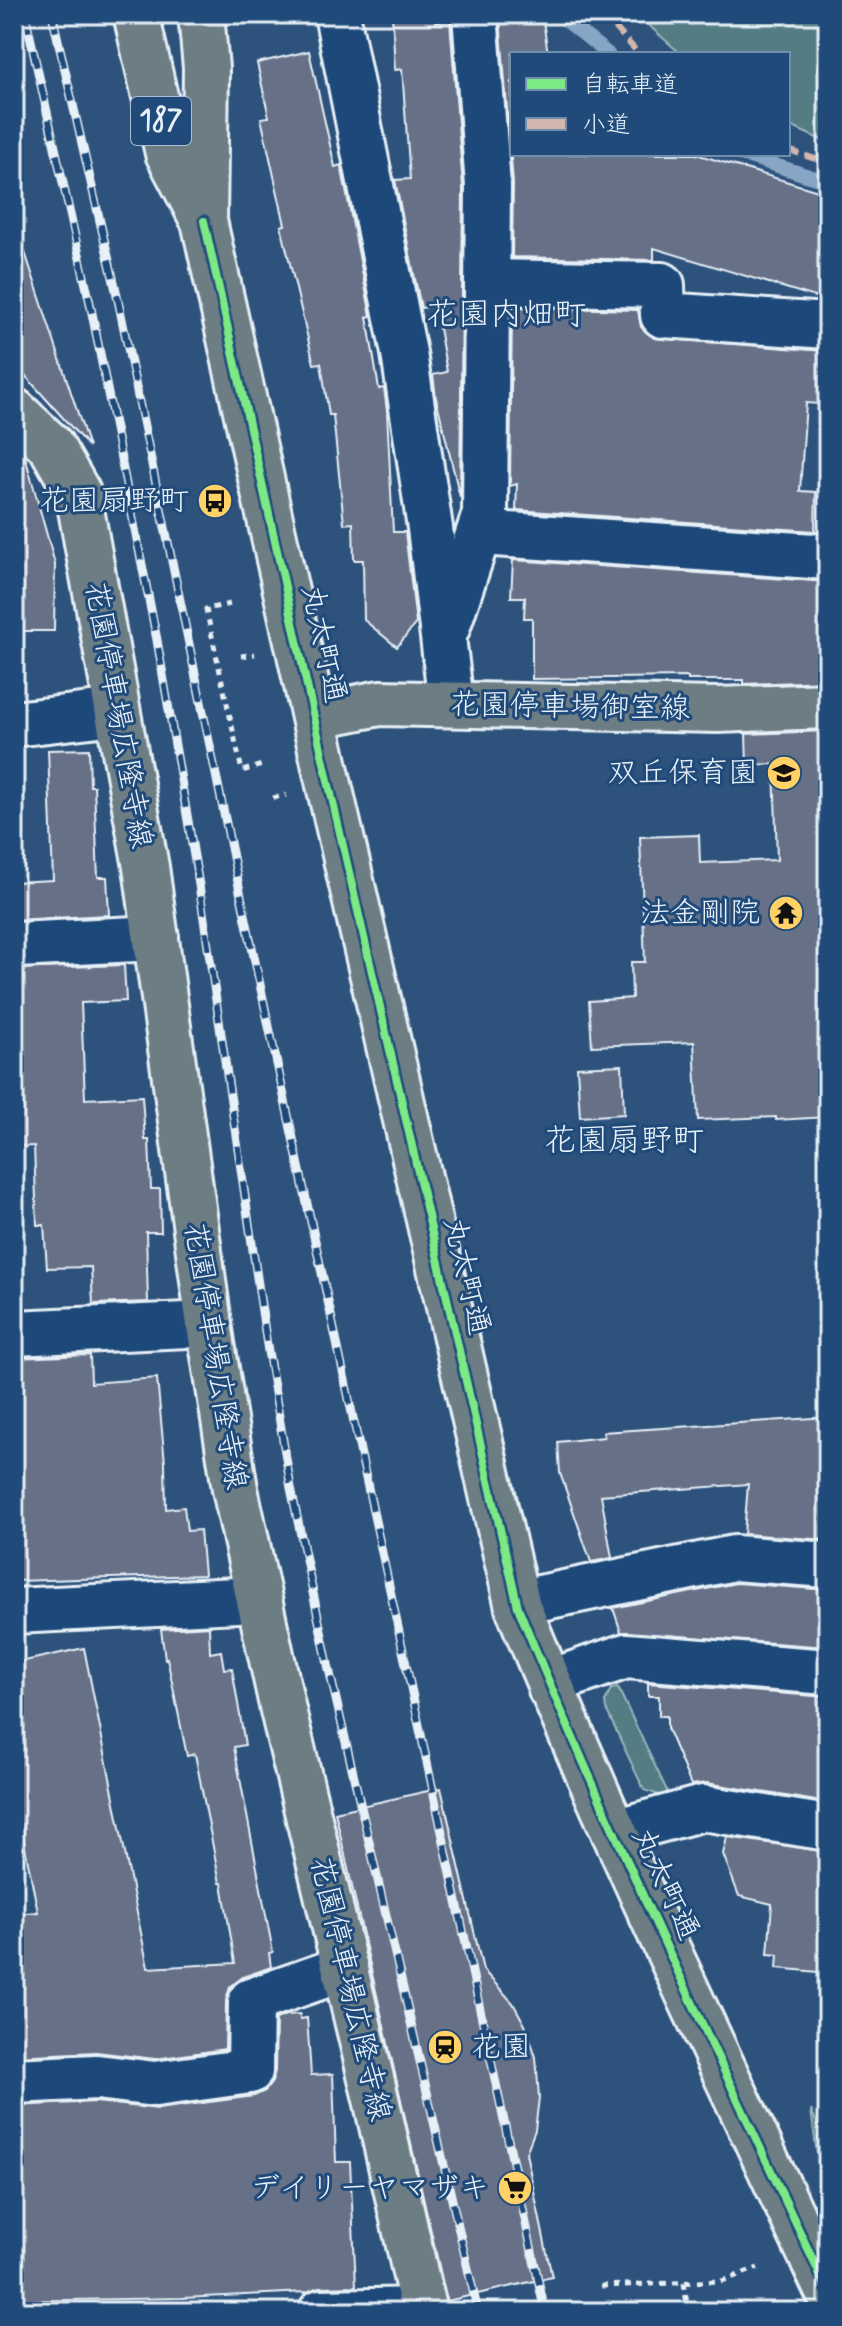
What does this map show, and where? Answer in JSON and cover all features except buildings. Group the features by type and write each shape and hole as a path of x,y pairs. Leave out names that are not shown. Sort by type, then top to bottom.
{"main road":[{"name":"丸太町通","path":"136,14 168,153 204,221"},
{"path":"155,96 157,14"},
{"name":"丸太町通","path":"201,14 206,68 204,221 518,1607 614,1832 828,2292"},
{"name":"花園停車場広隆寺線","path":"14,411 51,446 78,493 146,867 235,1489 423,2311"},
{"name":"花園停車場御室線","path":"314,716 380,703 717,710 828,706"}],"street":[{"path":"337,14 404,353 451,704"},
{"path":"443,638 485,514 488,186 475,14"},
{"path":"487,282 662,285 663,315 828,326"},
{"path":"480,533 828,557"},
{"path":"14,724 116,712"},
{"path":"17,945 156,938"},
{"path":"14,1333 209,1324"},
{"path":"518,1607 540,1598 734,1558 828,1565"},
{"path":"14,1611 258,1599"},
{"path":"551,1689 568,1676 626,1656 828,1672"},
{"path":"614,1832 703,1808 828,1828"},
{"path":"14,2081 97,2077 155,2084 250,2071 251,2001 345,1968"},
{"path":"321,2312 423,2311"}],"path":[{"path":"230,604 206,609 232,744 242,771 265,764"},
{"path":"241,656 256,654"},
{"path":"273,798 287,795"},
{"path":"601,2286 722,2281 758,2268"},
{"path":"684,2283 688,2312"}],"green space":[{"path":"636,14 828,14 828,143 790,126 790,52 679,52"},
{"path":"618,1688 669,1795 644,1790 606,1709 605,1702 611,1689"},
{"path":"811,2110 828,2147 828,2186 819,2169"}],"waterway":[{"path":"558,14 606,52"},
{"path":"746,156 828,182"}],"railway":[{"path":"25,14 90,303 157,640 199,885 291,1488 329,1669 478,2312"},
{"path":"52,14 117,295 241,896 545,2312"}],"marked path":[{"path":"603,14 637,52"},
{"path":"790,151 828,163"}],"cycle path":[{"path":"204,221 329,785 518,1607 629,1866 828,2292"}],"place":[{"name":"花園扇野町","path":"215,501"},
{"name":"双丘保育園","path":"784,773"},
{"name":"法金剛院","path":"786,913"},
{"name":"花園","path":"445,2047"},
{"name":"デイリーヤマザキ","path":"515,2188"}],"district":[{"name":"花園内畑町","path":"506,315"},
{"name":"花園扇野町","path":"624,1141"}]}
